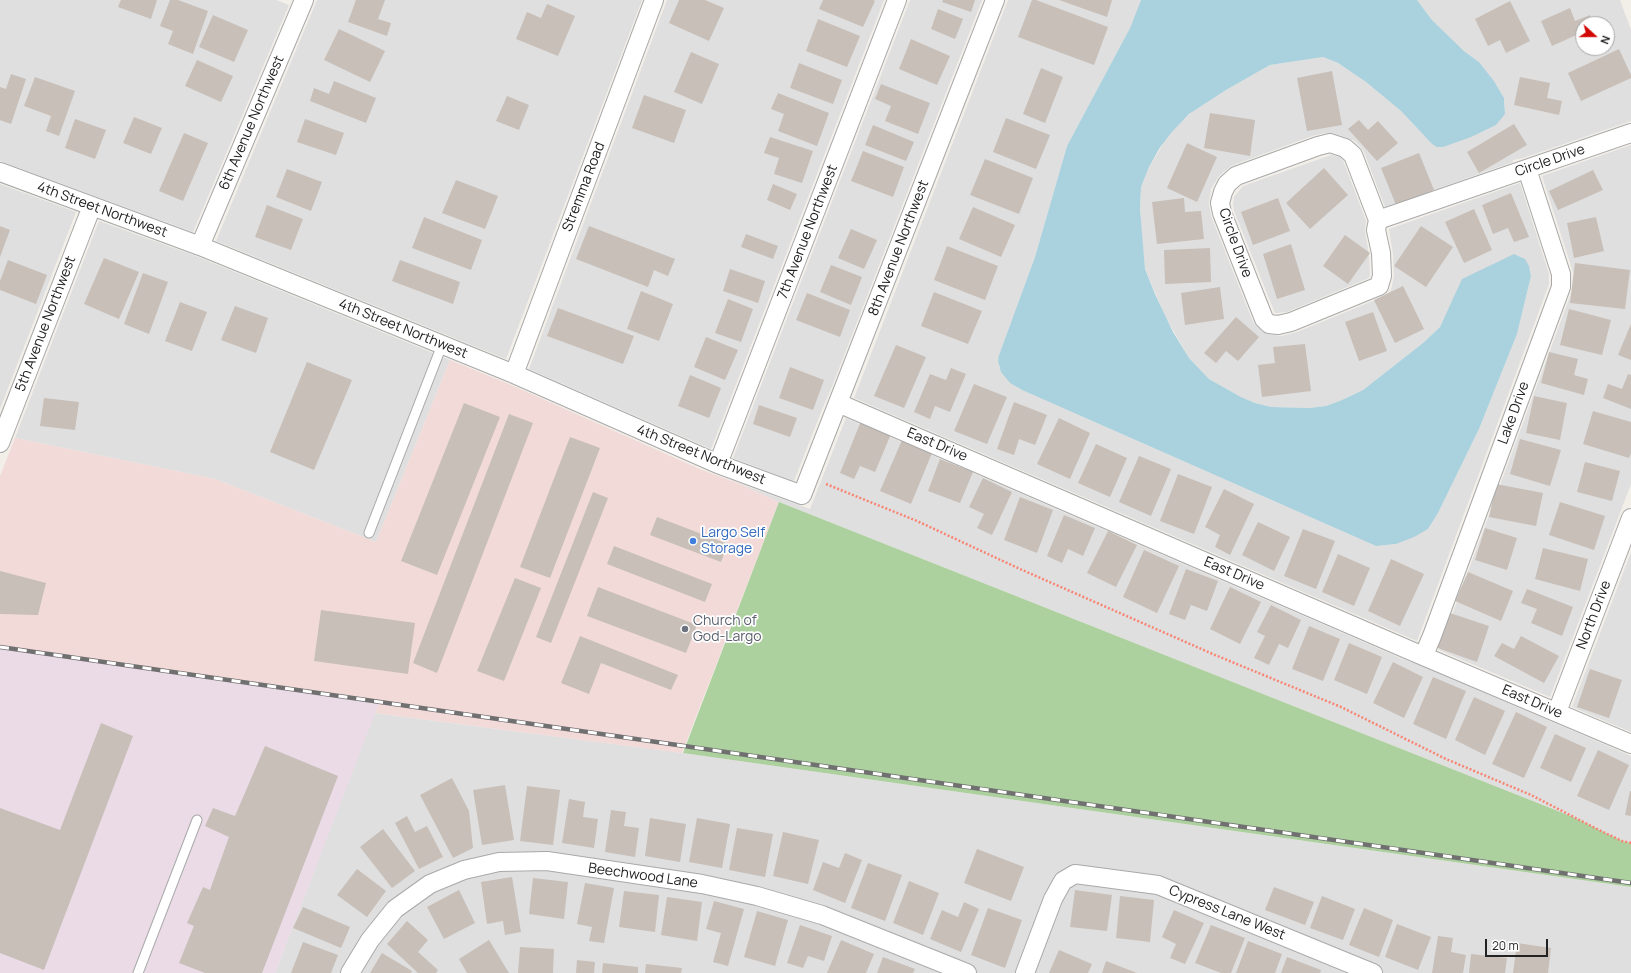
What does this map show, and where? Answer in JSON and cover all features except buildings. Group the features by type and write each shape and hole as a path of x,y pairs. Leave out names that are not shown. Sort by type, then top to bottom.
{"street":[{"name":"6th Avenue Northwest","path":"200,246 304,0"},
{"name":"Stremma Road","path":"514,374 654,0"},
{"name":"7th Avenue Northwest","path":"718,464 897,0"},
{"name":"8th Avenue Northwest","path":"805,487 995,0"},
{"name":"Circle Drive","path":"1378,220 1631,133"},
{"name":"Circle Drive","path":"1330,143 1345,148 1353,155 1378,220 1376,230 1381,253 1382,276 1379,286 1291,322 1278,325 1269,324 1264,319 1222,213 1220,203 1227,184 1236,176 1330,143"},
{"name":"Lake Drive","path":"1424,655 1435,629 1560,287 1561,274 1528,169"},
{"name":"4th Street Northwest","path":"0,172 200,246 514,374 718,464 805,487"},
{"name":"5th Avenue Northwest","path":"0,443 92,206"},
{"name":"East Drive","path":"838,402 1410,650 1631,744"},
{"name":"North Drive","path":"1557,712 1631,518"},
{"name":"Beechwood Lane","path":"350,973 370,940 395,909 430,884 464,870 499,862 547,862 702,884 758,896 822,915 967,973"},
{"name":"Cypress Lane West","path":"1025,973 1053,899 1063,882 1076,874 1158,885 1373,973"}],"lane":[{"path":"369,533 442,345"},
{"path":"138,973 197,820"}],"path":[{"path":"805,487 834,487 917,521 1215,655 1341,707 1446,759 1532,795 1599,830 1622,841 1631,843"}],"shaded area":[{"path":"0,0 276,0 289,5 193,232 0,161"},
{"path":"317,0 642,0 506,359 216,241"},
{"path":"667,0 884,0 711,449 529,369"},
{"path":"910,0 982,0 794,481 733,458"},
{"path":"1008,0 1141,0 1130,28 1067,146 1035,257 999,355 999,367 1010,383 1022,390 1376,546 1396,544 1428,529 1438,513 1479,429 1517,334 1531,276 1529,266 1520,256 1450,306 1440,327 1423,343 1363,390 1326,406 1309,408 1271,407 1255,403 1209,379 1189,358 1166,318 1145,269 1140,209 1141,187 1149,167 1170,133 1194,110 1270,65 1323,57 1338,63 1366,82 1401,111 1432,144 1504,114 1505,106 1504,98 1494,81 1479,62 1464,51 1432,20 1417,0 1620,0 1631,30 1631,121 1523,158 1513,160 1513,162 1385,207 1361,147 1353,140 1333,133 1312,136 1231,166 1219,176 1211,189 1209,204 1211,216 1253,322 1261,331 1268,334 1281,336 1297,332 1385,296 1391,290 1394,276 1393,254 1389,229 1520,183 1549,274 1549,284 1417,641 854,398"},
{"path":"1631,145 1631,484 1550,697 1439,650 1572,291 1573,272 1542,176"},
{"path":"1331,155 1340,157 1343,160 1366,221 1365,231 1369,254 1369,278 1287,312 1275,313 1234,211 1234,197 1243,186"},
{"path":"0,184 76,212 0,409"},
{"path":"99,221 196,256 450,360 376,542 215,479 15,438"},
{"path":"450,360 509,384 702,470 735,482 779,502 682,753 375,713 378,703 0,646 0,476 15,438 215,479 376,542"},
{"path":"846,418 1405,660 1420,665 1631,756 1631,843 1622,841 1573,817 779,502 735,482 810,509"},
{"path":"1631,552 1631,732 1572,707"},
{"path":"0,646 379,703 275,973 0,973"},
{"path":"374,713 683,753 1631,887 1631,973 275,973"}],"green space":[{"path":"779,502 1573,817 1622,841 1631,843 1631,887 683,753"}],"water":[{"path":"1141,0 1417,0 1432,20 1464,51 1479,62 1494,81 1504,98 1505,114 1496,125 1471,137 1443,147 1437,147 1432,144 1401,111 1366,82 1338,63 1323,57 1270,65 1226,90 1189,114 1171,133 1159,149 1149,167 1141,187 1140,209 1145,269 1173,332 1189,358 1209,379 1241,397 1255,403 1271,407 1309,408 1326,406 1363,390 1423,343 1440,327 1462,279 1514,254 1525,259 1529,266 1531,276 1517,334 1479,429 1438,513 1428,529 1414,537 1396,544 1376,546 1022,390 1010,383 1001,372 998,361 999,355 1035,257 1067,146 1130,28"}],"railway":[{"path":"0,647 1631,883"}],"place":[{"name":"Largo Self Storage","path":"693,541"},
{"name":"Church of God-Largo","path":"685,629"}]}
